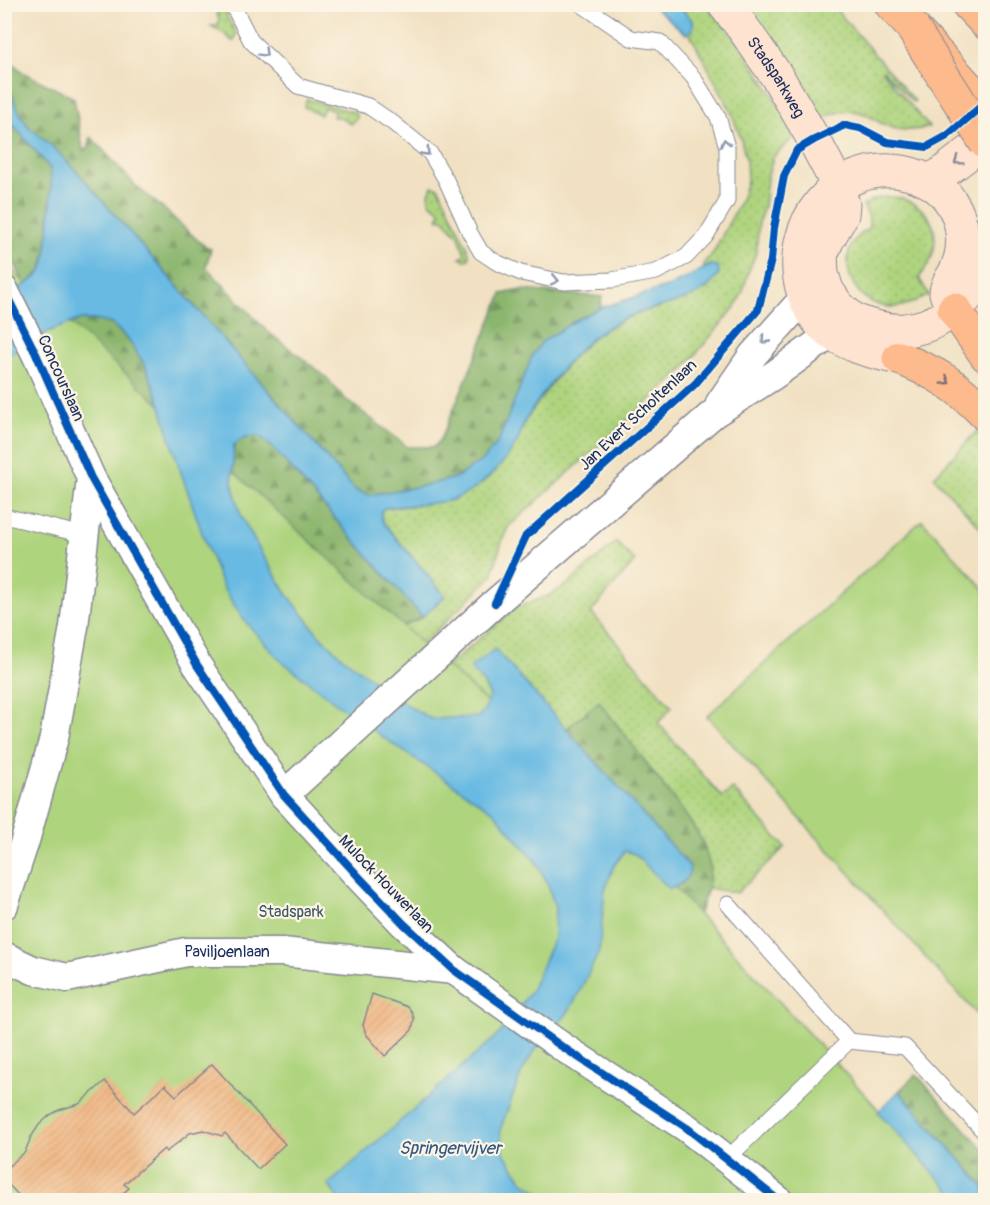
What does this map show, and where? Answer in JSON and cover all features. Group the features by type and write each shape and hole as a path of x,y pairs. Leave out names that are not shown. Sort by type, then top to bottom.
{"highway":[{"path":"891,4 986,107"},
{"path":"968,4 986,23"},
{"path":"913,29 986,141"},
{"path":"962,301 986,323"},
{"path":"962,301 986,355"},
{"path":"899,358 945,379 986,415"}],"main road":[{"name":"Stadsparkweg","path":"724,4 778,78 833,176 843,204 842,215 821,255 822,274 827,290 837,305 843,327"},
{"path":"929,181 986,141"},
{"path":"962,301 946,293 962,252 959,218 952,203 929,181 894,171 877,171 860,175 836,188 818,204 811,216 800,248 799,277 812,313 821,324 906,330 923,327 939,320 962,301 981,269 986,251"},
{"path":"843,327 850,344 899,358"}],"street":[{"name":"Concourslaan","path":"5,290 91,478"},
{"path":"713,414 753,355 805,297"},
{"path":"284,795 495,603 713,414 843,327"},
{"path":"4,905 54,738 74,627 91,478"},
{"name":"Mulock Houwerlaan","path":"91,478 197,665 284,795 382,901 454,970 561,1046 687,1128 778,1200"},
{"name":"Paviljoenlaan","path":"4,956 33,970 67,978 186,952 282,952 454,970"}],"lane":[{"path":"232,4 251,40 298,86 368,106 430,153 446,180 481,252 496,262 521,273 564,282 612,280 656,272 686,257 706,236 727,201 728,147 718,117 693,77 660,42 631,38 581,4"},
{"path":"4,516 84,535"},
{"path":"728,904 849,1041 905,1047 986,1134"},
{"path":"727,1159 849,1041"}],"green space":[{"path":"214,5 221,5 236,33 234,41 211,26 217,26 219,20"},
{"path":"678,5 706,5 737,40 798,133 773,157 759,221 756,253 736,306 680,373 508,527 492,576 394,672 341,656 422,617 445,596 382,521 381,511 384,508 410,506 518,440 525,421 547,390 574,356 596,335 622,320 707,289 719,273 711,265 704,268 704,263 713,253 741,200 747,181 746,160 731,111 689,32 693,29 693,21"},
{"path":"737,5 832,5 915,101 913,102 882,71 929,127 916,130 897,129 857,111 837,113 818,121"},
{"path":"4,56 24,73 74,98 83,150 88,149 91,137 137,187 202,244 211,249 206,267 266,330 326,377 344,398 408,447 434,447 441,439 502,294 521,290 602,297 600,308 543,341 533,354 498,443 484,459 457,477 429,485 369,495 355,490 79,174 29,127 20,114 5,79"},
{"path":"307,99 353,112 357,118 351,124 339,117 333,117 335,112 324,107 321,115 304,107"},
{"path":"4,115 50,168 52,179 47,248 42,270 26,285 5,246"},
{"path":"432,186 438,187 441,192 467,247 469,259 460,258 465,255 459,236 442,218 438,219 439,209 429,201"},
{"path":"883,197 904,200 922,210 933,227 935,237 932,257 919,278 929,295 898,307 881,306 862,295 850,277 848,266 848,255 852,244 869,227 869,217 863,206"},
{"name":"Stadspark","path":"4,263 590,796 962,1200 5,1200"},
{"path":"79,320 99,321 112,325 132,345 142,360 157,394 178,464 50,331"},
{"path":"977,431 985,442 985,533 934,477"},
{"path":"259,436 272,447 422,617 341,656 232,482 234,445 245,437"},
{"path":"922,520 985,590 985,1023 707,716"},
{"path":"616,542 635,561 591,612 672,707 658,723 722,797 733,789 785,847 737,893 708,888 710,866 701,840 685,814 599,702 566,729 495,649 484,684 490,696 485,709 412,697 515,608 548,596 567,585"},
{"path":"599,701 685,814 702,840 710,866 708,888 699,913 681,946 566,1015 690,867 566,729"},
{"path":"916,1074 985,1151 985,1188 899,1091"}],"water":[{"path":"652,5 678,5 693,21 693,29 686,34"},
{"name":"Springervijver","path":"4,79 20,114 29,127 79,174 355,490 369,495 429,485 457,477 484,459 498,442 533,354 543,341 600,308 670,286 711,265 718,266 719,273 706,289 687,299 626,318 601,331 587,343 540,397 523,424 513,449 481,484 450,501 384,508 381,512 382,521 445,596 422,617 272,447 259,436 245,437 234,445 232,482 241,516 288,595 319,635 341,656 407,705 431,719 478,717 485,709 490,696 484,684 470,668 495,649 690,867 684,881 669,889 635,854 625,851 614,866 605,889 599,952 566,1015 533,1053 521,1074 500,1130 504,1153 522,1180 548,1199 554,1200 340,1200 328,1185 500,1033 531,991 554,938 555,907 547,882 536,862 494,812 345,710 280,660 243,619 223,588 178,464 158,397 146,367 129,340 112,324 94,320 79,320 50,331 5,355 5,296 30,281 42,270 50,220 51,188 50,168 5,115"},
{"path":"899,1091 985,1188 985,1200 958,1200 878,1112"}],"building":[{"path":"372,994 408,1007 414,1019 412,1030 385,1056 366,1034 363,1025"},
{"path":"212,1064 285,1144 258,1169 225,1133 222,1136 203,1130 190,1133 166,1152 164,1149 124,1184 129,1188 115,1200 23,1200 4,1180 4,1170 25,1152 39,1125 59,1110 79,1104 105,1081 134,1113 165,1085 176,1096"}],"cycle path":[{"name":"Jan Evert Scholtenlaan","path":"495,603 526,536 695,384 758,310 771,260 774,228 784,176 797,150 845,125 860,128 887,142 927,147 947,136 986,102"},
{"path":"4,290 37,356 91,478 197,665 284,795 404,924 454,970 561,1046 687,1128 778,1200"}]}
